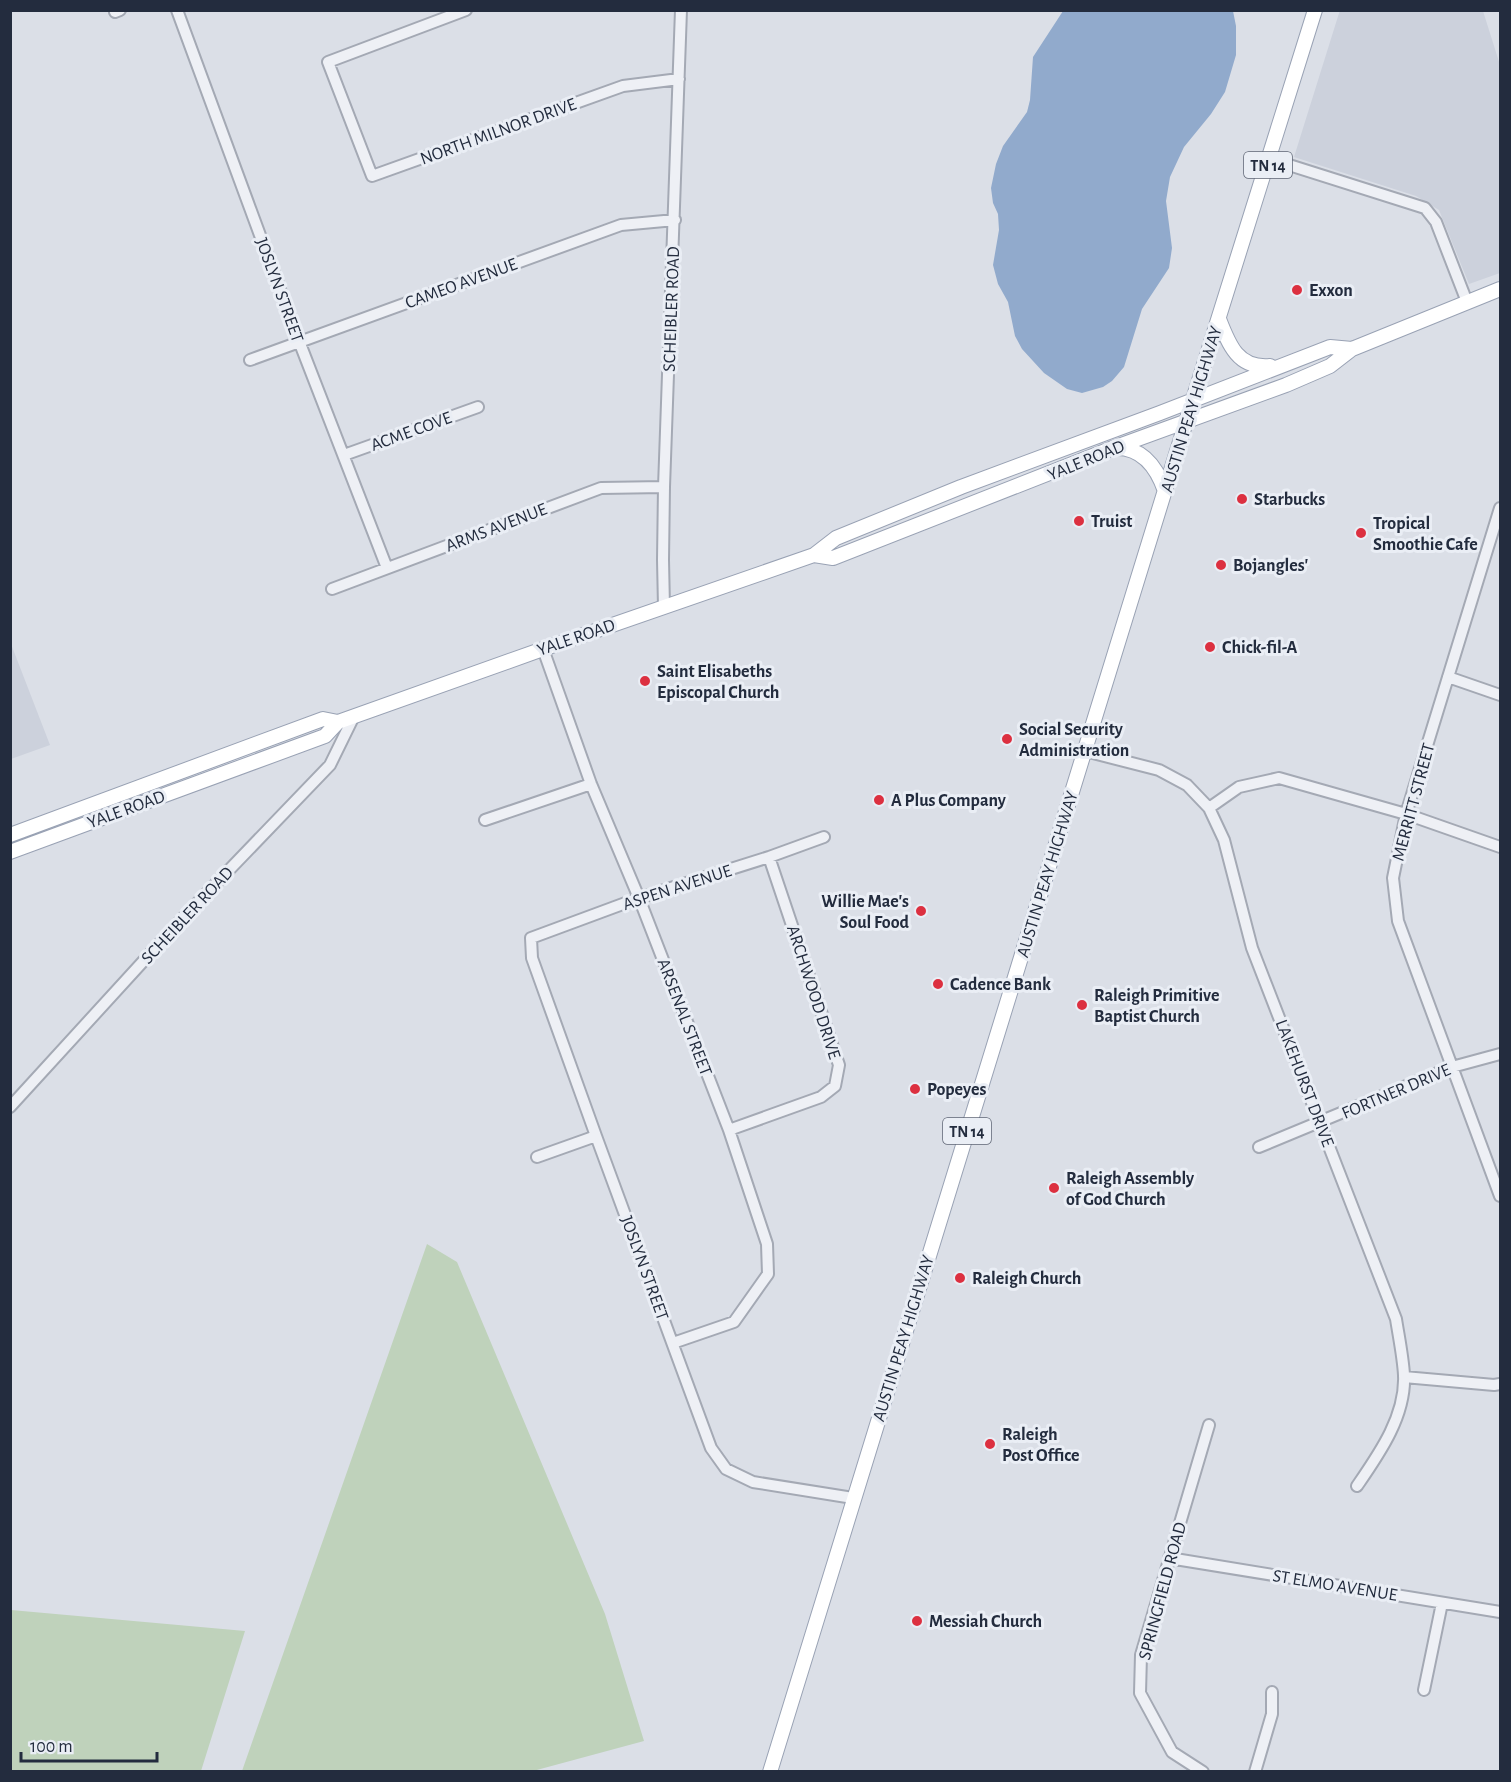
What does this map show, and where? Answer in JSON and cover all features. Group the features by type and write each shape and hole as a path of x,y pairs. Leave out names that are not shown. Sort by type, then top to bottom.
{"main road":[{"name":"AUSTIN PEAY HIGHWAY","path":"770,1772 1186,422 1316,10"},
{"name":"YALE ROAD","path":"814,555 833,558 1113,448 1186,422 1330,366 1353,349 1500,289"},
{"path":"1220,319 1229,341 1242,359 1251,365 1279,366"},
{"name":"YALE ROAD","path":"10,852 325,736 338,722 354,716 814,555 844,534 1279,366 1330,347 1353,349"},
{"path":"1113,448 1129,448 1141,454 1154,468 1165,491"},
{"name":"YALE ROAD","path":"10,835 323,719 338,722"}],"street":[{"name":"JOSLYN STREET","path":"177,10 299,341 387,568"},
{"name":"NORTH MILNOR DRIVE","path":"465,10 328,62 372,176 623,86 679,79"},
{"name":"SCHEIBLER ROAD","path":"664,607 664,487 681,10"},
{"path":"1270,159 1425,208 1436,222 1467,302"},
{"name":"CAMEO AVENUE","path":"250,360 621,225 675,220"},
{"name":"ACME COVE","path":"344,455 478,407"},
{"name":"ARMS AVENUE","path":"332,589 601,488 664,487"},
{"name":"MERRITT STREET","path":"1500,508 1406,814 1393,878 1398,921 1500,1196"},
{"name":"ARSENAL STREET","path":"543,649 591,784 639,898 729,1130 766,1244 768,1274 735,1322 673,1343"},
{"path":"1448,677 1500,695"},
{"name":"SCHEIBLER ROAD","path":"10,1107 180,921 330,765 354,716"},
{"name":"LAKEHURST DRIVE","path":"1085,751 1159,770 1187,785 1209,808 1224,840 1252,948 1396,1319 1404,1377 1399,1412 1380,1454 1357,1486"},
{"path":"1209,808 1239,787 1279,778 1406,814 1500,847"},
{"path":"485,820 591,784"},
{"name":"ASPEN AVENUE","path":"531,938 639,898 824,837"},
{"name":"ARCHWOOD DRIVE","path":"729,1130 821,1097 835,1086 839,1065 769,857"},
{"name":"JOSLYN STREET","path":"531,938 532,958 711,1448 726,1469 753,1482 853,1498"},
{"name":"FORTNER DRIVE","path":"1260,1147 1452,1067 1500,1054"},
{"path":"537,1157 596,1136"},
{"path":"1404,1377 1500,1384"},
{"name":"SPRINGFIELD ROAD","path":"1203,1772 1172,1752 1140,1694 1141,1655 1209,1425"},
{"name":"ST ELMO AVENUE","path":"1169,1558 1500,1612"},
{"path":"1424,1690 1442,1603"},
{"path":"1255,1772 1272,1714 1272,1692"}],"shaded area":[{"path":"1340,10 1483,11 1500,65 1500,273 1469,284 1439,210 1416,196 1294,157"},
{"path":"11,644 50,745 10,759"}],"green space":[{"path":"427,1244 457,1262 605,1614 644,1741 533,1771 242,1771"},
{"path":"11,1610 245,1631 201,1771 11,1771"}],"water":[{"path":"1063,11 1233,11 1236,26 1236,55 1225,92 1211,114 1184,147 1170,177 1166,201 1172,248 1169,268 1142,309 1124,367 1112,381 1103,387 1082,393 1067,389 1044,373 1022,349 1015,336 1008,302 998,284 993,265 999,230 998,214 993,203 991,188 996,164 1003,146 1027,112 1033,57"}],"place":[{"name":"Exxon","path":"1297,290"},
{"name":"Starbucks","path":"1242,499"},
{"name":"Truist","path":"1079,521"},
{"name":"Tropical Smoothie Cafe","path":"1361,533"},
{"name":"Bojangles'","path":"1221,565"},
{"name":"Chick-fil-A","path":"1210,647"},
{"name":"Saint Elisabeths Episcopal Church","path":"645,681"},
{"name":"Social Security Administration","path":"1007,739"},
{"name":"A Plus Company","path":"879,800"},
{"name":"Willie Mae's Soul Food","path":"921,911"},
{"name":"Cadence Bank","path":"938,984"},
{"name":"Raleigh Primitive Baptist Church","path":"1082,1005"},
{"name":"Popeyes","path":"915,1089"},
{"name":"Raleigh Assembly of God Church","path":"1054,1188"},
{"name":"Raleigh Church","path":"960,1278"},
{"name":"Raleigh Post Office","path":"990,1444"},
{"name":"Messiah Church","path":"917,1621"}]}
